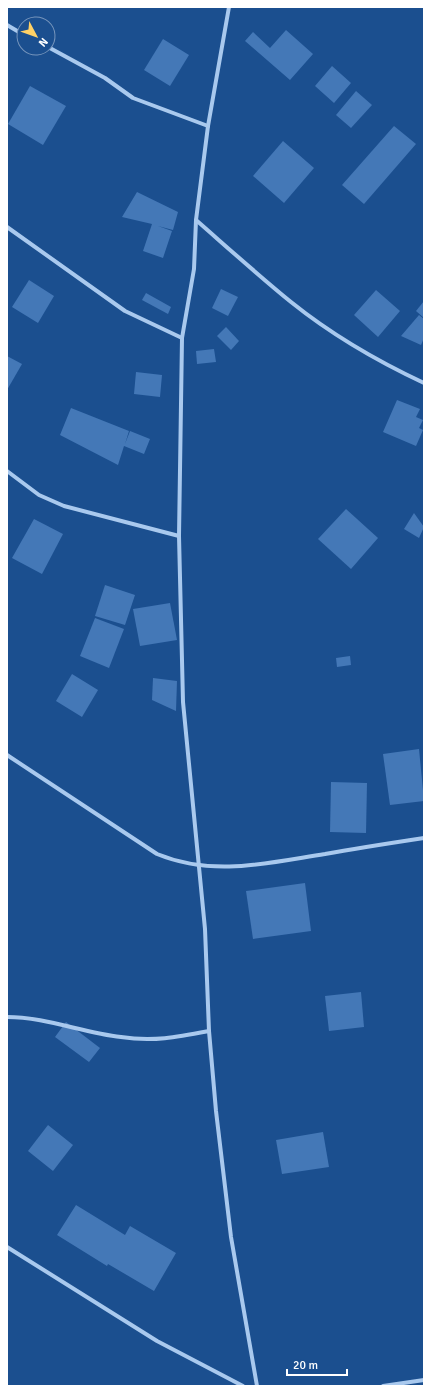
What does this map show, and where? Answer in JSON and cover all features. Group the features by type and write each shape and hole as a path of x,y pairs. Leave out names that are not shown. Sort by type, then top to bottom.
{"street":[{"path":"229,7 208,126 196,220 194,269 182,338 179,536 183,702 205,929 209,1031 231,1238 257,1386"},
{"path":"7,25 16,30"},
{"path":"56,51 105,78 133,98 208,126"},
{"path":"196,220 292,303 348,343 387,366 424,383"},
{"path":"7,227 125,311 182,338"},
{"path":"7,471 39,494 64,506 179,536"},
{"path":"7,755 157,854 176,862 199,865 250,867 424,838"},
{"path":"7,1017 19,1017 71,1026 120,1037 157,1040 209,1031"},
{"path":"7,1247 157,1341 243,1386"},
{"path":"383,1386 424,1380"}],"building":[{"path":"286,30 313,54 290,80 245,41 253,32 270,48"},
{"path":"163,39 189,55 170,86 144,70"},
{"path":"332,66 351,83 334,103 315,86"},
{"path":"30,86 66,106 43,145 8,124"},
{"path":"356,91 372,105 351,128 336,115"},
{"path":"394,126 416,144 364,204 342,185"},
{"path":"283,141 314,168 284,203 253,176"},
{"path":"137,192 178,212 173,230 158,226 172,231 163,258 143,251 152,224 122,217"},
{"path":"29,280 54,296 38,323 12,307"},
{"path":"221,289 238,297 228,316 212,308"},
{"path":"376,290 400,311 378,337 354,315"},
{"path":"146,293 171,307 168,314 142,300"},
{"path":"424,301 424,318 416,311"},
{"path":"419,315 424,319 424,338 421,345 401,336"},
{"path":"226,327 239,341 231,350 217,336"},
{"path":"214,349 216,362 197,364 196,351"},
{"path":"7,356 22,364 7,390"},
{"path":"136,372 162,375 160,397 134,394"},
{"path":"397,400 420,409 416,417 423,420 419,428 423,430 416,446 383,432"},
{"path":"71,408 129,431 125,444 130,431 150,439 144,454 124,446 118,465 60,435"},
{"path":"346,509 378,538 351,569 318,539"},
{"path":"414,513 424,527 419,538 404,529"},
{"path":"34,519 63,534 42,574 12,558"},
{"path":"105,585 135,595 125,625 95,616"},
{"path":"170,603 177,640 140,646 133,609"},
{"path":"95,618 124,629 109,668 80,656"},
{"path":"350,656 351,665 337,667 336,658"},
{"path":"72,674 98,690 82,717 56,701"},
{"path":"153,678 177,681 176,711 152,700"},
{"path":"419,749 424,801 390,805 383,754"},
{"path":"331,782 367,783 366,833 330,832"},
{"path":"305,883 311,931 253,939 246,891"},
{"path":"361,992 364,1027 329,1031 325,996"},
{"path":"66,1022 100,1048 89,1062 55,1037"},
{"path":"48,1125 73,1145 53,1171 28,1151"},
{"path":"323,1132 329,1167 282,1174 276,1140"},
{"path":"76,1205 125,1235 130,1226 176,1253 154,1291 108,1264 107,1266 57,1235"}]}
